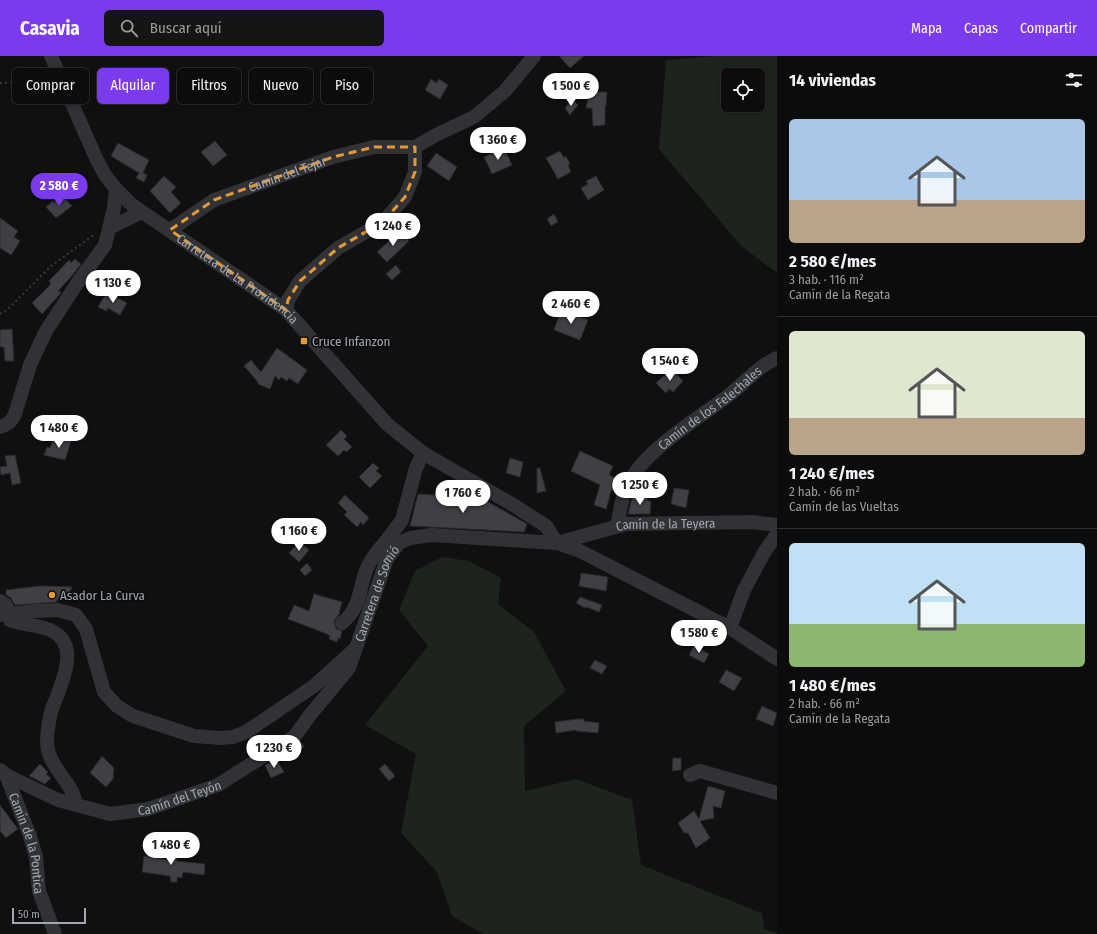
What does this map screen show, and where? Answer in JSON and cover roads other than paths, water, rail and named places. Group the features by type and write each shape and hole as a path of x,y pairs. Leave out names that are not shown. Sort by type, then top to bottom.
{"street":[{"name":"Carretera de La Providencia","path":"51,56 105,175 132,205 286,310 387,424 423,453 510,503 546,526 557,543"},
{"path":"286,310 288,300 300,281 338,248 383,222 405,197 415,172 415,147 436,134 474,118 505,91 534,56"},
{"name":"Camín del Tejar","path":"170,230 214,200 333,157 374,147 415,147"},
{"path":"0,427 7,425 13,419 30,365 46,330 105,245 114,208 116,189"},
{"path":"114,208 120,215 128,220"},
{"path":"109,228 142,212"},
{"name":"Camín de los Felechales","path":"617,526 624,492 642,463 663,444 730,394 766,364 777,358"},
{"path":"342,623 355,609 369,564 395,540 416,468 423,453"},
{"name":"Camín de la Teyera","path":"557,543 617,526 633,524 752,522 777,525"},
{"path":"730,628 744,590 765,551 777,534"},
{"name":"Carretera de Somió","path":"5,614 58,610 76,615 86,628 104,692 117,706 133,716 194,736 221,738 233,737 246,732 314,686 356,648 395,540 432,535 557,543 580,551 730,628 777,659"},
{"path":"0,601 6,605 5,614 10,620 40,626 54,632 63,639 67,649 67,659 62,685 51,713 47,742 48,754 72,792 76,805"},
{"name":"Camín del Teyón","path":"3,772 58,800 110,814 148,809 218,785 295,736 310,715 349,668 356,648"},
{"path":"690,774 700,771 777,793"},
{"name":"Camín de la Pontica","path":"3,772 30,836 36,857 39,891 56,934"}],"place":[{"name":"Cruce Infanzon","path":"304,341"},
{"name":"Asador La Curva","path":"52,595"}]}
